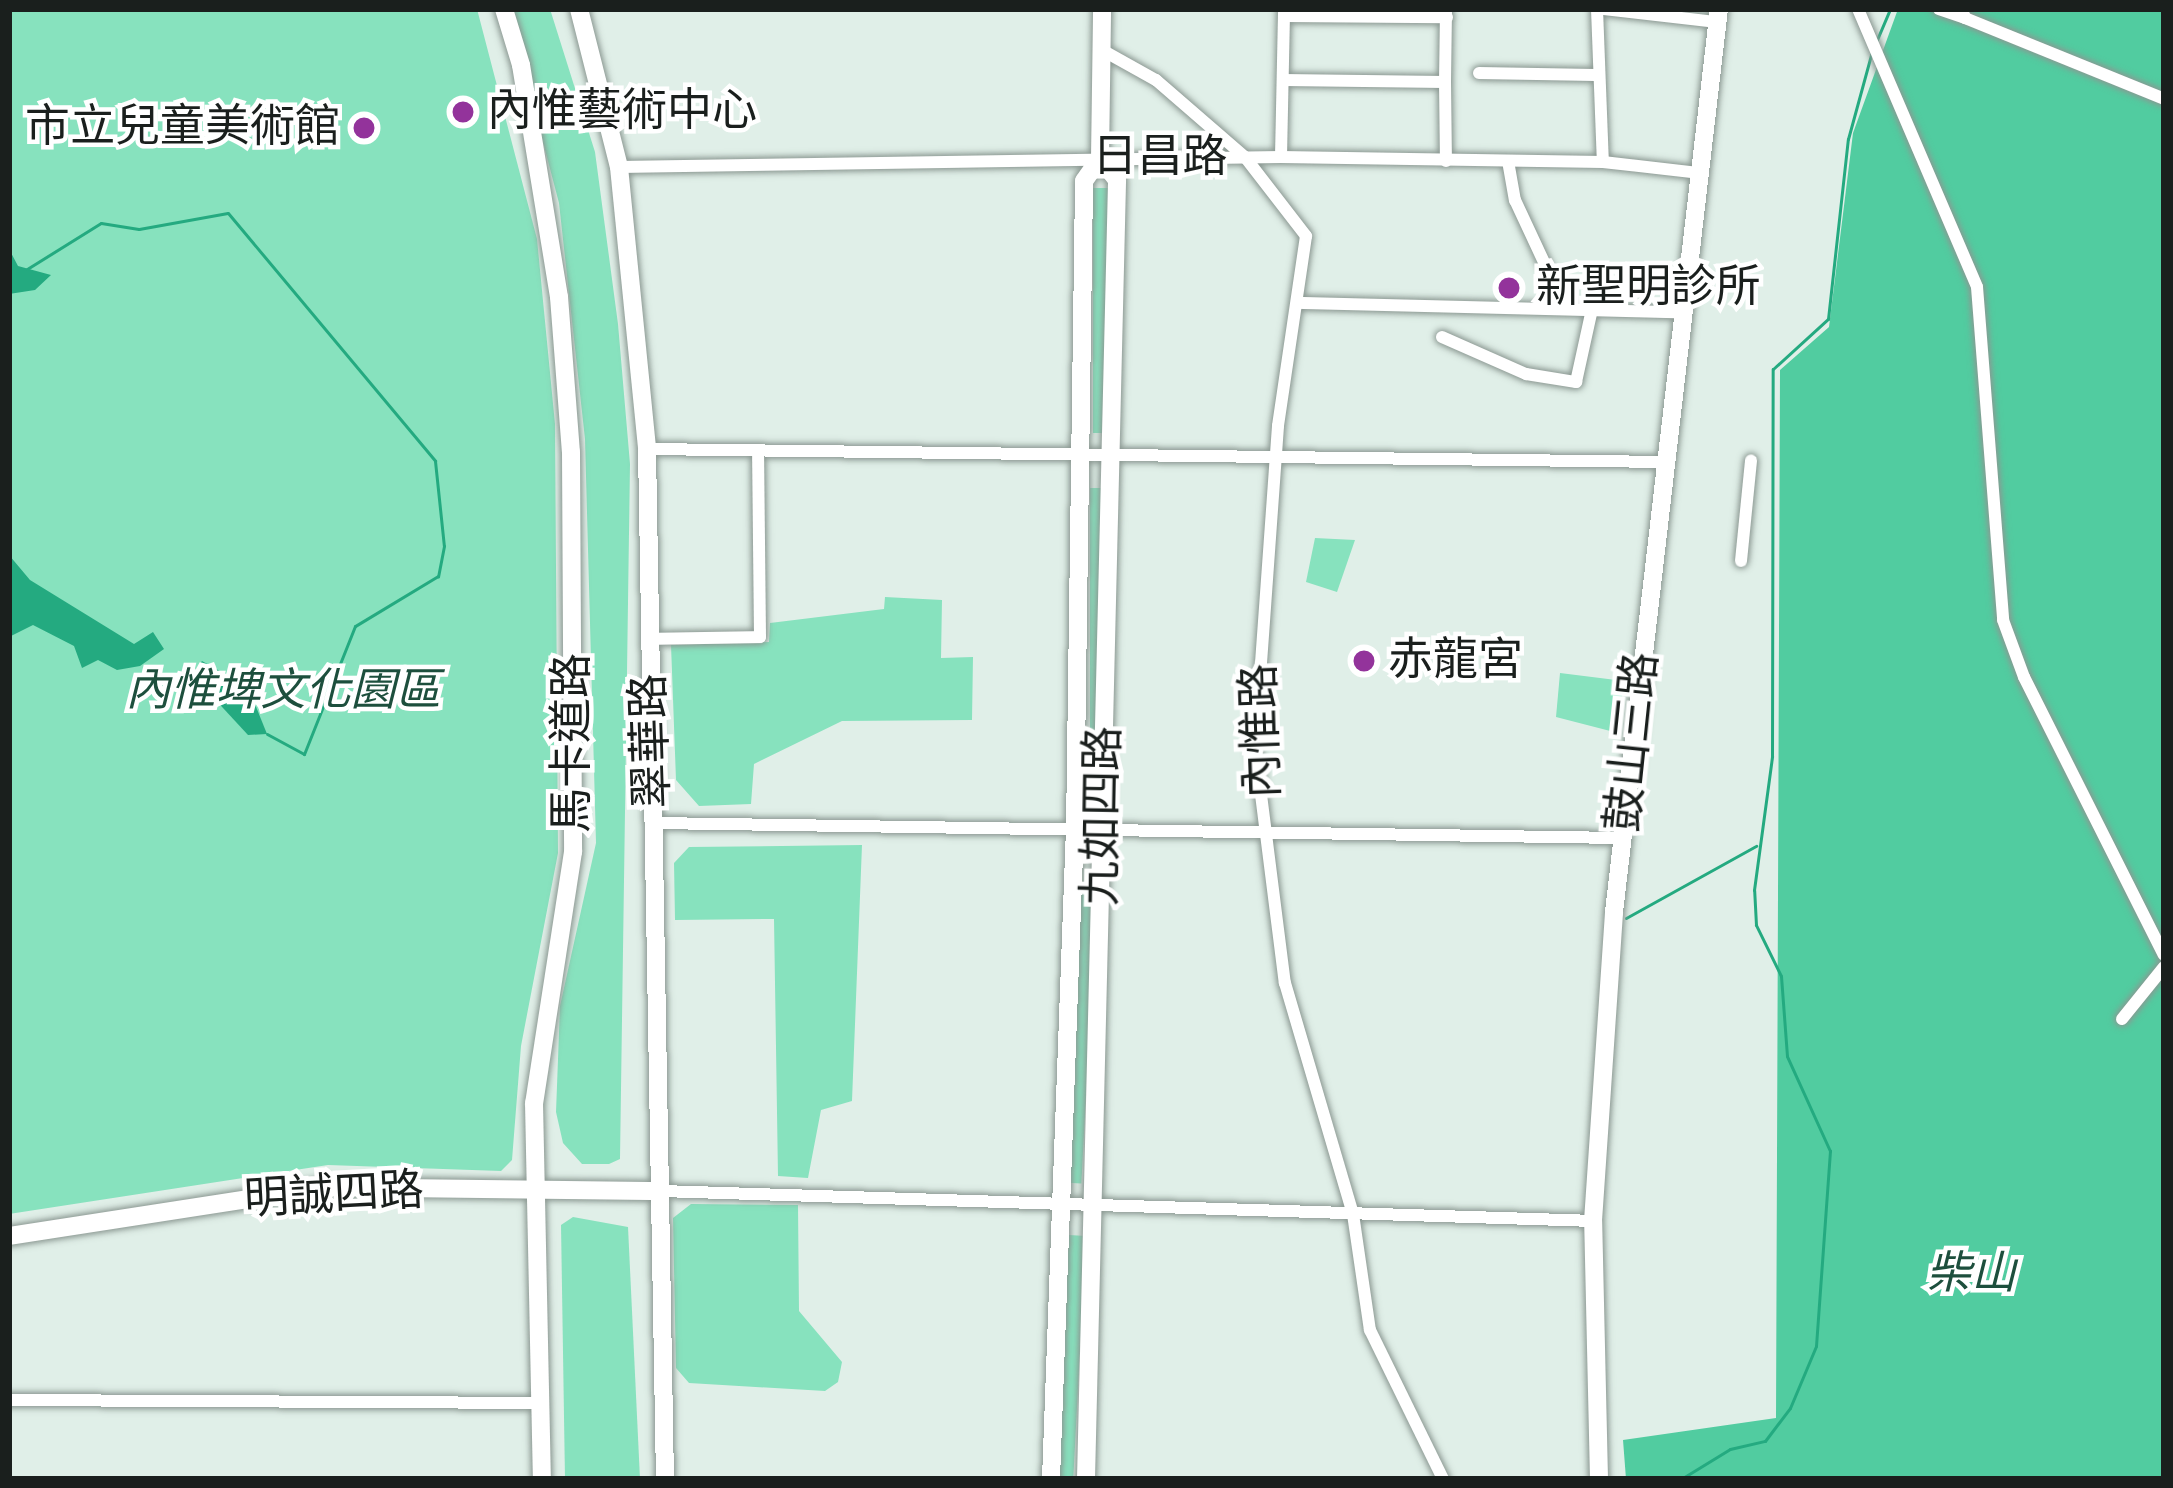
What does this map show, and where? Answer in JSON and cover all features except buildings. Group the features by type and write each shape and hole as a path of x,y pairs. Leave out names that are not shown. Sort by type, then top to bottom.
{"street":[{"name":"馬卡道路","path":"504,9 521,64 559,297 571,452 573,852 538,1038 542,1479"},
{"name":"翠華路","path":"579,9 619,167 647,449 665,1479"},
{"name":"九如四路","path":"1051,1479 1075,829 1084,181 1100,158 1102,9"},
{"path":"1603,162 1595,75 1600,9 1718,16"},
{"path":"1858,9 1977,287 2003,620 2024,677 2164,955"},
{"path":"1940,9 1964,13 2164,99"},
{"path":"1281,157 1284,12 1446,13 1446,161"},
{"name":"鼓山三路","path":"1599,1479 1593,1221 1623,838 1680,313 1718,16"},
{"name":"內惟路","path":"1102,50 1156,80 1245,158 1306,236 1276,457 1254,679 1266,832 1285,983 1353,1214 1377,1355 1443,1479"},
{"path":"1479,74 1595,75"},
{"path":"1282,80 1445,82"},
{"name":"日昌路","path":"619,167 1281,157 1603,162 1700,173"},
{"name":"九如四路","path":"1086,1479 1117,180 1100,158"},
{"path":"1508,161 1515,200 1565,307"},
{"path":"1300,304 1680,313"},
{"path":"1442,337 1526,374 1576,382 1592,309"},
{"path":"647,449 1665,463"},
{"path":"648,639 760,637 758,451"},
{"path":"1741,561 1751,460"},
{"path":"655,823 1623,838"},
{"path":"2122,1019 2164,967"},
{"name":"明誠四路","path":"9,1236 324,1187 661,1191"},
{"path":"661,1191 1593,1221"},
{"path":"9,1400 539,1403"}],"green space":[{"name":"內惟埤文化園區","path":"9,9 477,9 537,239 555,424 558,853 521,1046 512,1160 501,1171 328,1165 9,1214"},
{"path":"508,9 550,9 595,152 618,324 630,464 620,1159 609,1164 582,1164 563,1143 556,1112 560,1006 596,843 585,439 559,203"},
{"name":"柴山","path":"1898,9 2164,9 2164,1479 1626,1479 1623,1440 1776,1418 1780,370 1829,327 1853,133"},
{"path":"1093,188 1109,188 1109,433 1093,433"},
{"path":"1090,488 1105,488 1105,788 1090,788"},
{"path":"1315,538 1355,540 1337,592 1306,582"},
{"path":"885,597 942,600 941,658 973,657 972,720 842,721 754,764 751,804 699,806 676,780 671,645 769,642 770,623 884,609"},
{"path":"1560,673 1624,681 1618,733 1556,717"},
{"path":"862,845 852,1101 821,1110 808,1178 778,1176 774,919 675,920 674,863 689,847"},
{"path":"1078,885 1097,886 1081,1184 1062,1183"},
{"path":"691,1204 798,1205 799,1311 842,1362 838,1382 825,1391 689,1383 676,1368 673,1218"},
{"path":"573,1217 628,1227 640,1479 565,1479 561,1225"},
{"path":"1069,1235 1086,1236 1073,1479 1056,1479"}],"shaded area":[{"path":"9,249 18,266 51,275 35,290 9,294"},
{"path":"9,555 30,580 134,644 153,632 164,649 140,666 117,670 98,660 82,668 74,646 33,625 9,637"},
{"path":"202,661 248,687 267,734 248,735 211,695 193,673"}],"waterway":[{"path":"1876,42 1890,9"},
{"path":"1681,1479 1730,1449 1765,1441 1790,1408 1816,1346 1830,1151 1787,1056 1781,976 1756,925 1754,890 1772,756 1773,369 1828,319 1848,139 1872,51"},
{"path":"27,269 101,223 139,229 228,213 435,461 444,546 438,576 355,626 304,754 267,734"},
{"path":"1626,918 1756,846"}],"place":[{"name":"內惟藝術中心","path":"463,112"},
{"name":"市立兒童美術館","path":"364,128"},
{"name":"新聖明診所","path":"1509,288"},
{"name":"赤龍宮","path":"1364,661"}]}
